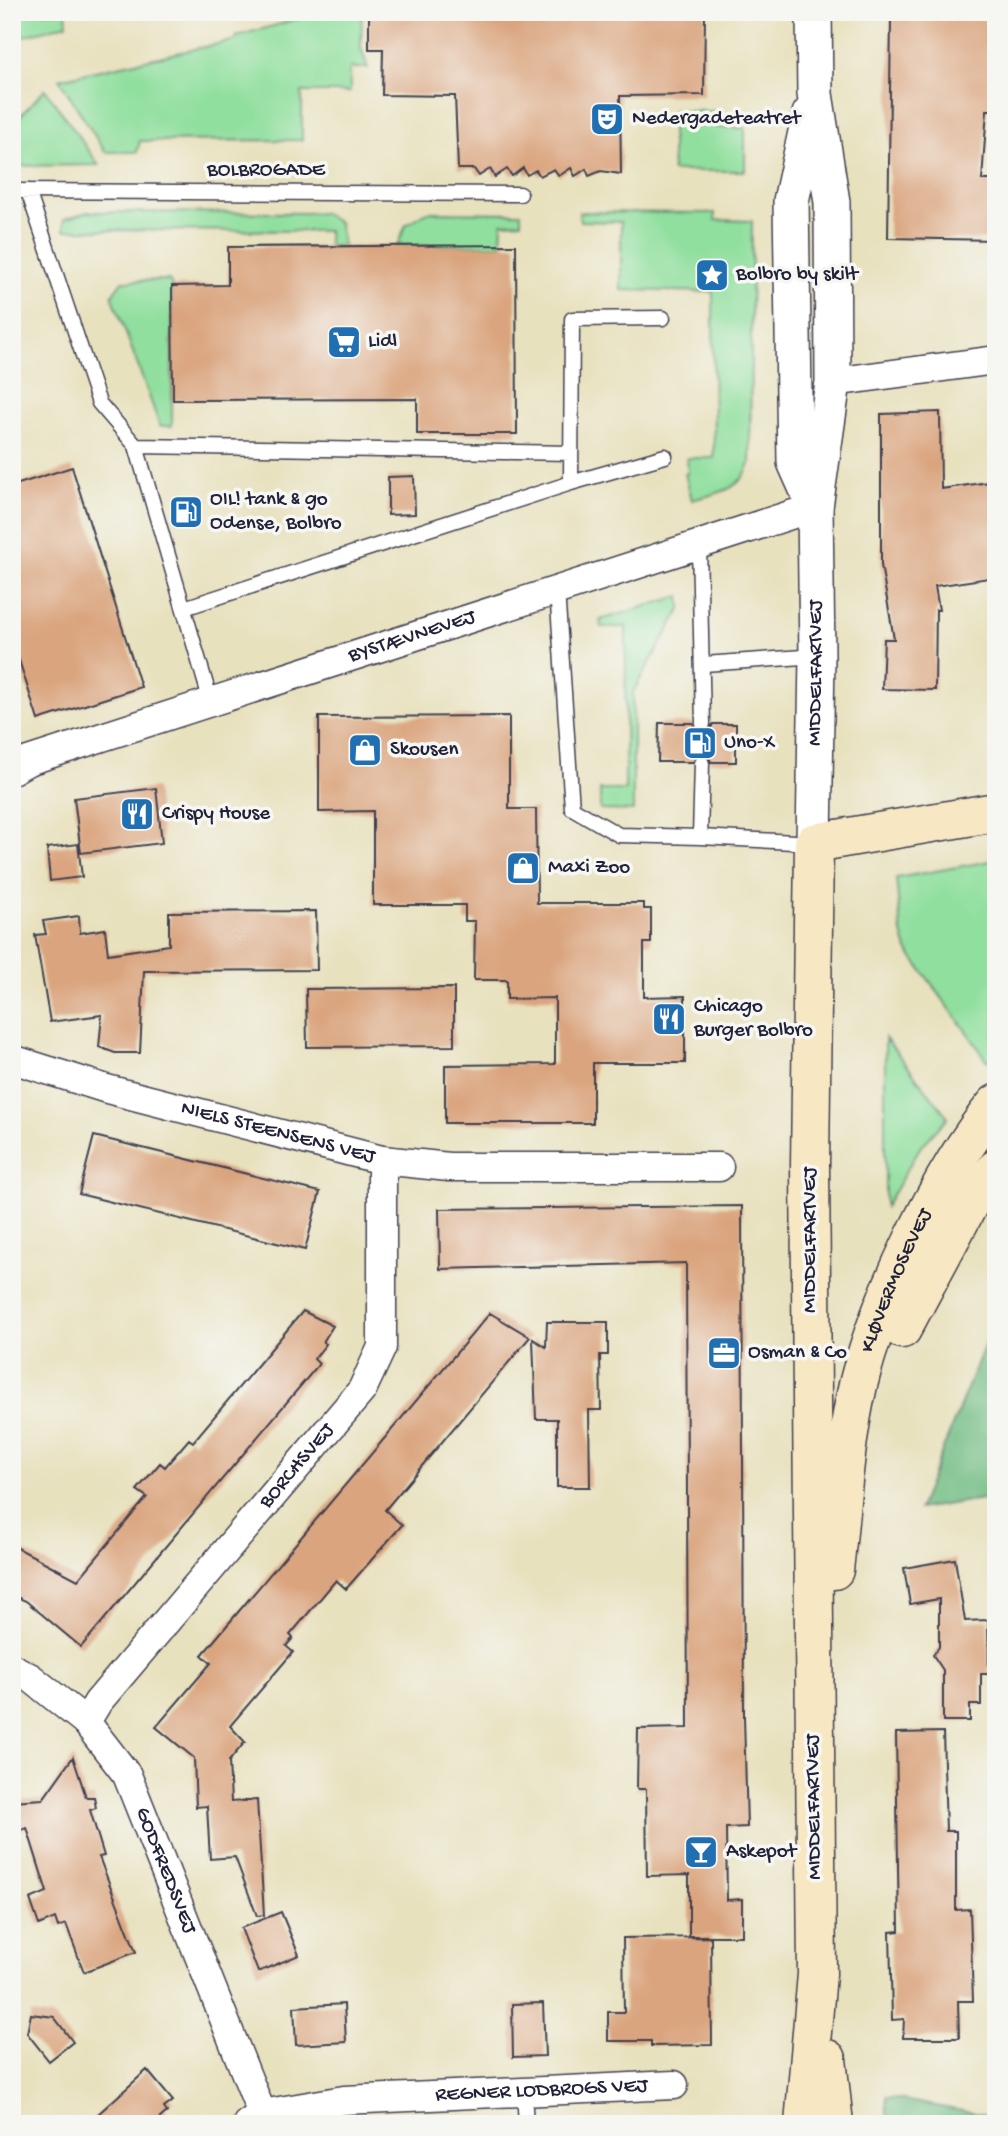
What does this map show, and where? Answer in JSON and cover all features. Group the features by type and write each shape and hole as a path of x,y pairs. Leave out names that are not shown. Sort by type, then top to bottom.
{"main road":[{"path":"814,843 996,812"},
{"name":"MIDDELFARTVEJ","path":"804,2124 817,1974 810,1165 814,843"},
{"name":"KLØVERMOSEVEJ","path":"815,1771 844,1477 858,1385 884,1307 942,1184 996,1104"},
{"name":"KLØVERMOSEVEJ","path":"844,1477 906,1317 971,1200 996,1169"},
{"name":"MIDDELFARTVEJ","path":"817,1974 834,2124"}],"street":[{"name":"MIDDELFARTVEJ","path":"814,12 815,94 832,202 833,382 814,507 817,656 814,843"},
{"name":"MIDDELFARTVEJ","path":"814,507 795,461 791,201 815,94"},
{"path":"833,382 996,359"},
{"name":"BYSTÆVNEVEJ","path":"12,771 28,761 814,507"},
{"name":"NIELS STEENSENS VEJ","path":"12,1059 107,1089 382,1160 449,1167 719,1167"},
{"name":"BORCHSVEJ","path":"86,1722 98,1702 362,1390 382,1347 382,1160"},
{"name":"GODFREDSVEJ","path":"12,1668 31,1678 86,1722 127,1775 254,2119"},
{"name":"REGNER LODBROGS VEJ","path":"254,2119 344,2101 674,2085"}],"lane":[{"name":"BOLBROGADE","path":"12,191 520,194"},
{"path":"28,191 99,403 136,446 211,702"},
{"path":"571,483 572,318 663,318"},
{"path":"136,446 571,453"},
{"path":"184,608 571,483 665,456"},
{"path":"699,544 704,664 703,723"},
{"path":"557,590 572,808 619,835 814,843"},
{"path":"704,664 817,656"},
{"path":"701,837 702,763"},
{"path":"524,2092 526,2124"}],"green space":[{"path":"21,12 66,12 67,24 21,37"},
{"path":"323,12 362,12 361,48 368,68 350,68 350,92 302,92 302,140 140,141 137,152 105,152 59,79 236,40 237,36"},
{"path":"45,89 99,165 12,166 12,125"},
{"path":"672,111 714,111 714,127 745,128 745,171 672,171"},
{"path":"87,212 323,213 339,223 343,246 329,246 328,231 64,230 64,219"},
{"path":"427,212 521,213 521,222 502,223 501,245 397,246 406,225"},
{"path":"579,212 715,213 715,220 752,221 750,464 741,480 727,490 692,500 685,474 688,473 687,458 714,458 713,292 621,290 621,222 580,221"},
{"path":"169,280 172,286 172,426 160,426 112,295 122,281"},
{"path":"680,596 681,609 633,692 633,811 600,810 600,790 625,790 626,627 601,627 600,620"},
{"path":"996,860 996,1053 988,1061 907,950 901,929 896,878"},
{"path":"885,1038 948,1117 919,1149 885,1207"},
{"path":"996,1321 996,1497 919,1509 993,1324"},
{"path":"886,2097 996,2117 996,2124 888,2124"}],"building":[{"path":"369,12 705,12 704,95 620,96 621,174 601,171 589,176 586,169 575,176 571,168 559,176 554,169 540,176 536,170 527,175 523,168 512,176 507,169 495,177 490,169 479,176 474,169 458,169 455,96 382,95 383,49 369,49"},
{"path":"893,12 996,12 996,110 987,110 982,180 996,180 996,240 888,238"},
{"name":"Lidl","path":"516,245 517,434 417,434 417,399 173,400 172,286 228,285 228,247"},
{"path":"940,412 941,489 996,481 996,577 935,586 939,610 936,610 935,690 882,689 884,639 894,639 881,565 881,414"},
{"path":"72,467 141,687 38,720 12,638 12,486"},
{"path":"414,476 415,514 388,515 388,477"},
{"path":"509,716 509,809 536,809 537,903 644,903 644,909 651,909 651,943 644,943 644,997 685,996 685,1063 593,1063 593,1123 445,1123 445,1065 555,1064 555,998 507,999 507,980 474,980 475,921 465,921 465,905 373,905 373,811 319,812 319,717"},
{"path":"659,723 693,723 695,730 703,734 709,732 713,724 736,724 736,762 711,762 708,755 702,753 693,762 658,762"},
{"path":"156,788 162,843 81,853 74,798"},
{"path":"78,844 82,877 50,881 47,848"},
{"path":"316,911 317,970 144,971 140,1053 115,1053 99,1047 102,1015 50,1022 35,935 46,934 43,921 79,916 80,933 105,929 108,954 169,945 169,912"},
{"path":"454,988 454,1046 307,1047 306,989"},
{"path":"94,1136 320,1192 305,1250 79,1194"},
{"path":"742,1206 744,1717 747,1827 726,1828 727,1900 742,1899 742,1936 689,1936 689,1875 647,1876 646,1789 637,1789 638,1729 688,1728 686,1263 440,1269 439,1209"},
{"path":"303,1311 333,1326 323,1342 326,1344 314,1359 319,1364 81,1647 26,1601 12,1595 12,1545 78,1580 147,1497 137,1490 160,1463 165,1467 189,1439 193,1442"},
{"path":"490,1313 530,1337 385,1510 402,1525 346,1589 336,1580 290,1635 293,1638 286,1646 293,1652 230,1726 245,1742 229,1761 231,1802 257,1800 264,1915 257,1916 235,1857 210,1859 207,1806 196,1807 194,1758 156,1727 211,1663 202,1655"},
{"path":"547,1322 608,1322 608,1355 600,1355 601,1410 589,1410 590,1487 557,1487 557,1419 536,1419 533,1339 546,1347"},
{"path":"955,1559 965,1621 988,1620 989,1674 981,1674 981,1705 970,1705 970,1721 943,1721 943,1670 933,1655 939,1647 939,1599 910,1604 904,1568"},
{"path":"943,1732 946,1831 956,1831 956,1910 970,1909 973,2001 958,2001 959,2038 903,2038 904,2019 892,2020 890,1932 899,1931 896,1733"},
{"path":"73,1757 86,1797 94,1797 96,1808 90,1810 104,1856 99,1857 136,1952 84,1972 66,1924 58,1927 55,1918 39,1925 30,1899 47,1892 27,1828 12,1833 12,1801 43,1799"},
{"path":"281,1912 299,1955 258,1972 241,1928"},
{"path":"711,1937 712,2045 651,2046 651,2041 608,2041 608,2012 624,2012 623,1938"},
{"path":"543,2003 545,2056 513,2057 512,2004"},
{"path":"344,2004 346,2042 296,2045 294,2007"},
{"path":"31,2014 54,2017 73,2042 49,2061 27,2033"},
{"path":"147,2070 173,2101 164,2108 167,2112 153,2124 87,2124"}],"place":[{"name":"Nedergadeteatret","path":"607,119"},
{"name":"Bolbro by skilt","path":"712,275"},
{"name":"Lidl","path":"344,342"},
{"name":"OIL! tank & go Odense, Bolbro","path":"186,512"},
{"name":"Uno-X","path":"700,743"},
{"name":"Skousen","path":"365,750"},
{"name":"Crispy House","path":"137,814"},
{"name":"Maxi Zoo","path":"523,868"},
{"name":"Chicago Burger Bolbro","path":"669,1019"},
{"name":"Osman & Co","path":"724,1353"},
{"name":"Askepot","path":"701,1852"}]}
